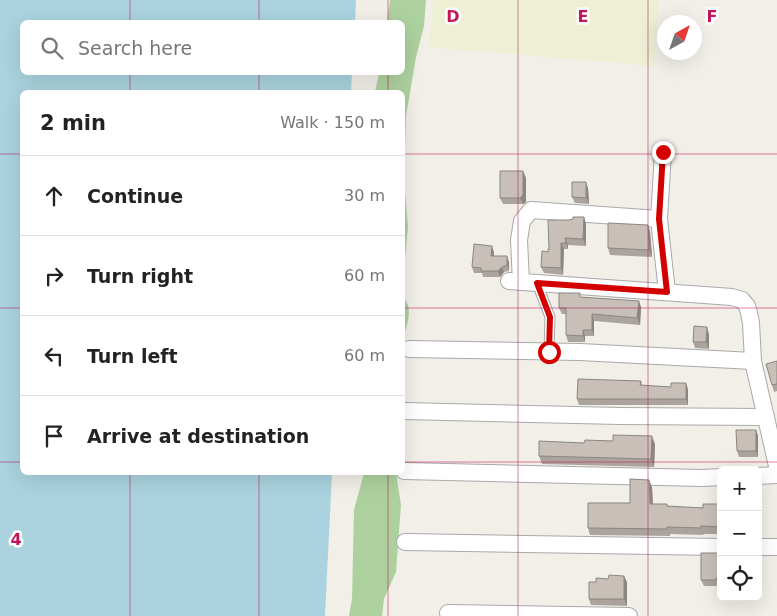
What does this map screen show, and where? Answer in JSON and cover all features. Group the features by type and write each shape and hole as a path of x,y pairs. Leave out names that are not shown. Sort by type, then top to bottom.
{"street":[{"path":"663,152 659,219 667,292"},
{"path":"659,219 531,210 522,222 519,240 522,282 732,297 742,300 747,306 751,323 753,361 777,466"},
{"path":"409,349 590,352 753,361"},
{"path":"405,411 766,417"},
{"path":"405,471 717,477"},
{"path":"762,476 777,475"},
{"path":"405,542 717,546"},
{"path":"762,547 777,547"},
{"path":"448,613 629,616"}],"lane":[{"path":"522,282 550,317 549,352"}],"green space":[{"path":"390,0 426,0 424,26 416,57 406,116 405,148 405,90 375,90 379,75 405,75 405,20 387,20"},
{"path":"433,0 659,0 654,66 429,47"},
{"path":"405,192 408,227 405,258"},
{"path":"405,300 409,311 405,332"},
{"path":"363,475 396,475 401,505 396,572 384,599 382,616 349,616 352,599 354,510"}],"water":[{"path":"0,0 356,0 355,20 20,20 20,75 352,75 351,90 20,90 20,475 332,475 325,616 0,616"}],"building":[{"path":"500,171 523,171 523,195 520,198 500,198"},
{"path":"572,182 586,182 586,198 572,197"},
{"path":"573,217 584,217 583,239 565,238 566,243 561,243 561,268 541,267 542,251 548,252 549,249 548,220 569,220 573,219"},
{"path":"608,223 648,225 649,250 608,248"},
{"path":"474,244 492,246 491,256 507,256 507,265 498,271 481,271 481,268 472,267"},
{"path":"559,293 580,293 580,297 639,301 637,318 592,314 592,330 583,330 583,336 566,335 566,308 559,308"},
{"path":"694,326 707,327 706,342 693,342"},
{"path":"777,361 777,384 772,385 766,364"},
{"path":"578,379 641,381 640,385 671,387 671,383 686,383 686,399 577,399"},
{"path":"736,430 756,430 756,451 737,451"},
{"path":"613,435 652,436 651,459 539,456 539,441 584,443 585,440 613,441"},
{"path":"630,479 649,480 650,504 703,508 703,504 717,504 717,527 667,527 667,529 588,528 588,503 630,503"},
{"path":"701,553 717,553 716,580 701,580"},
{"path":"609,575 624,576 624,599 589,599 589,582 596,582 596,578 608,579"}],"route":[{"path":"549,352 550,317 537,283 667,292 659,219 663,152"}]}
